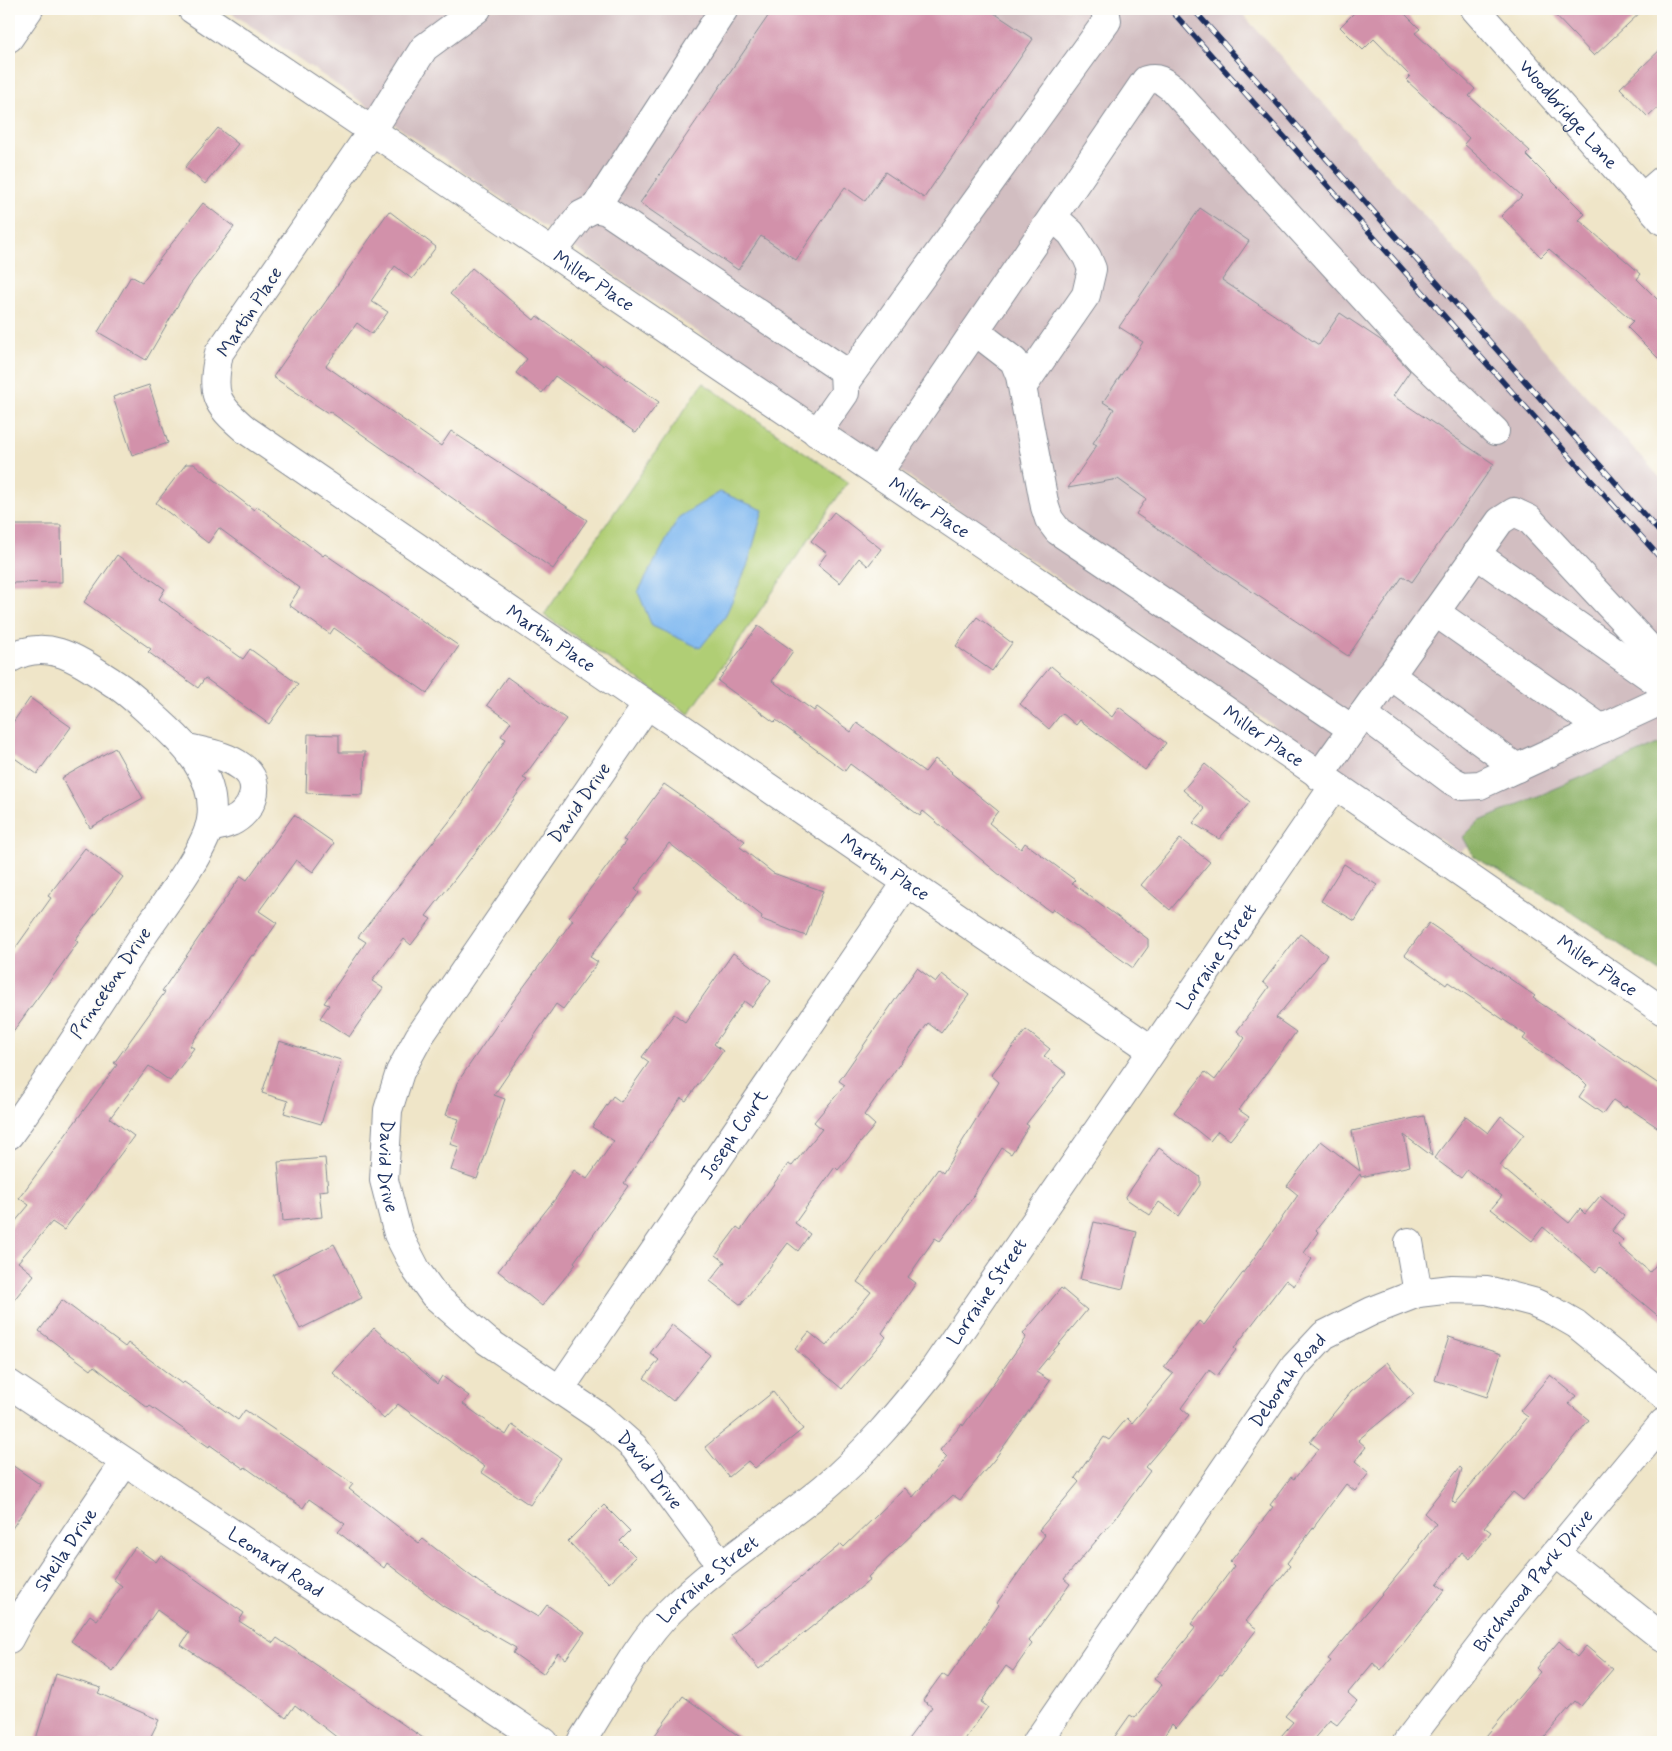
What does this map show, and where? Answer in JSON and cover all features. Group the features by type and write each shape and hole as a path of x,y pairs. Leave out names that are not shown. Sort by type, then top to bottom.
{"street":[{"path":"9,38 29,9"},
{"name":"Martin Place","path":"477,9 424,48 372,131 219,354 214,382 218,400 230,416 246,430 1152,1050"},
{"path":"552,253 581,215 595,208 724,9"},
{"path":"846,381 1107,21 1105,9"},
{"name":"Woodbridge Lane","path":"1475,9 1663,221"},
{"name":"Miller Place","path":"201,11 372,131 878,473 1663,1011"},
{"path":"878,473 1146,80 1162,80 1197,115 1421,360 1495,431"},
{"path":"1642,198 1663,180"},
{"path":"595,208 607,211 844,370 846,393 817,433"},
{"path":"1023,386 1086,296 1092,269 1088,257 1071,233 1053,217"},
{"path":"975,331 1014,361 1023,386 1045,507 1049,519 1058,531 1357,722 1462,786 1480,785 1663,700"},
{"name":"Lorraine Street","path":"581,1742 641,1649 669,1612 721,1565 824,1487 883,1431 934,1369 1152,1050 1326,781 1357,722 1500,521 1514,512 1529,519 1663,663"},
{"path":"1476,554 1663,686"},
{"path":"1436,612 1602,729"},
{"name":"Princeton Drive","path":"9,659 17,654 35,649 66,653 122,689 188,748 200,765 210,793 211,820 206,837 178,883 9,1135"},
{"path":"1390,675 1517,768"},
{"name":"David Drive","path":"647,705 419,1037 400,1072 388,1110 384,1180 398,1234 417,1271 434,1294 487,1341 600,1417 634,1447 721,1565"},
{"name":"Princeton Drive","path":"188,748 225,757 244,768 254,780 255,795 248,809 232,822 209,828"},
{"name":"Joseph Court","path":"560,1390 907,882"},
{"path":"1409,1242 1418,1293"},
{"name":"Deborah Road","path":"1037,1742 1295,1366 1324,1335 1372,1311 1418,1293 1452,1289 1487,1290 1533,1302 1576,1324 1663,1396"},
{"name":"Leonard Road","path":"9,1384 544,1742"},
{"name":"Birchwood Park Drive","path":"1406,1742 1508,1610 1663,1423"},
{"name":"Sheila Drive","path":"9,1640 23,1614 125,1462"},
{"path":"1556,1553 1663,1638"}],"shaded area":[{"path":"226,9 1238,9 1663,481 1663,746 1458,852"}],"green space":[{"path":"703,383 848,482 689,714 544,615"},
{"path":"1663,742 1663,974 1570,911 1474,857 1463,837 1478,822"}],"water":[{"path":"720,492 763,510 748,564 725,617 700,648 652,626 638,592 679,517"}],"building":[{"path":"773,9 988,9 1033,39 924,198 885,172 865,201 845,187 796,260 761,236 738,270 640,203"},
{"path":"1358,9 1400,9 1420,29 1415,33 1475,89 1469,96 1530,151 1526,155 1585,214 1579,220 1641,274 1637,279 1663,305 1663,363 1627,327 1633,321 1549,249 1541,257 1501,216 1522,196 1464,144 1469,138 1406,80 1410,76 1374,39 1363,50 1340,27"},
{"path":"1549,9 1644,9 1594,56"},
{"path":"1663,47 1663,103 1648,117 1620,88"},
{"path":"218,128 238,144 205,184 185,167"},
{"path":"203,203 234,227 189,286 146,360 98,332 131,276 142,282"},
{"path":"1200,208 1249,241 1222,280 1319,345 1340,313 1382,341 1410,371 1393,396 1494,464 1412,582 1403,576 1348,656 1136,514 1146,499 1118,479 1068,488 1097,445 1093,443 1114,409 1103,402 1143,342 1119,327"},
{"path":"389,211 436,247 412,279 395,266 371,301 388,312 372,334 357,323 326,366 441,446 451,431 587,520 553,569 329,411 328,413 273,377"},
{"path":"472,268 534,320 537,316 604,366 605,364 659,402 636,433 555,376 542,393 516,373 527,359 450,294"},
{"path":"149,385 168,443 132,455 113,397"},
{"path":"186,464 194,464 254,510 257,506 323,556 325,554 459,646 427,693 334,628 330,634 289,605 300,588 219,528 208,543 156,503"},
{"path":"834,512 881,549 868,566 859,558 840,583 818,565 827,553 811,541"},
{"path":"9,525 61,525 62,582 9,583"},
{"path":"117,555 165,589 159,599 243,659 250,649 298,684 269,724 205,678 198,688 148,652 151,649 84,602"},
{"path":"977,617 1012,643 992,671 956,646"},
{"path":"758,626 793,651 772,681 814,711 817,707 851,732 857,723 925,772 935,759 998,811 989,823 1021,849 1025,843 1075,880 1072,883 1148,939 1148,947 1133,968 1053,909 1051,912 1001,876 923,811 920,816 850,764 845,771 776,720 774,722 718,681"},
{"path":"1051,666 1112,717 1119,707 1166,743 1145,770 1080,720 1076,725 1062,713 1049,729 1020,704"},
{"path":"507,677 566,719 523,778 527,780 488,836 426,916 431,919 411,945 404,939 372,981 383,988 349,1037 320,1018 329,1005 324,1003 366,942 358,937 456,813 506,739 501,736 511,722 487,705"},
{"path":"30,698 71,727 37,774 9,754 9,728"},
{"path":"308,734 339,735 339,752 365,752 363,795 306,793"},
{"path":"115,748 143,798 90,828 62,778"},
{"path":"1205,764 1250,802 1219,839 1193,823 1205,809 1183,790"},
{"path":"664,784 745,841 740,847 773,873 823,891 806,936 761,919 762,916 669,843 635,889 639,893 590,957 598,962 563,1009 556,1004 494,1095 505,1099 477,1179 451,1170 459,1147 450,1144 459,1119 446,1115 457,1083 514,1000 573,920 569,917 626,841 623,840"},
{"path":"294,815 334,843 313,872 296,860 259,911 277,923 254,956 252,955 190,1046 194,1048 170,1081 149,1066 110,1118 134,1136 64,1230 52,1222 18,1262 34,1275 9,1306 9,1229 29,1205 19,1198 117,1065 114,1063 165,992 162,991 241,876 247,880"},
{"path":"1180,839 1210,862 1170,910 1141,885"},
{"path":"85,848 123,877 75,940 78,942 9,1037 9,957 51,898 48,896"},
{"path":"1344,864 1377,885 1355,921 1321,901"},
{"path":"1429,923 1535,996 1533,998 1663,1087 1663,1131 1626,1106 1625,1108 1613,1100 1603,1114 1579,1097 1587,1085 1580,1078 1523,1039 1526,1035 1448,982 1446,985 1405,955"},
{"path":"1300,934 1327,955 1276,1018 1296,1032 1239,1110 1249,1117 1230,1140 1218,1131 1210,1141 1174,1112 1205,1072 1215,1080 1245,1038 1237,1031 1269,987 1263,982"},
{"path":"733,953 771,980 752,1007 744,1001 714,1044 723,1051 686,1101 681,1098 624,1183 628,1186 574,1262 576,1264 542,1306 498,1271 556,1198 574,1170 587,1179 614,1141 592,1127 613,1096 621,1102 649,1062 642,1057 674,1014 685,1022"},
{"path":"917,968 936,982 942,974 969,995 941,1033 928,1023 864,1115 875,1125 838,1170 835,1167 795,1223 810,1234 798,1251 788,1243 741,1305 710,1281 725,1262 716,1255 737,1227 741,1230 788,1164 792,1166 822,1129 814,1122 845,1085 839,1081"},
{"path":"1026,1030 1050,1049 1044,1056 1066,1073 1026,1124 1029,1126 1011,1154 1002,1148 974,1196 940,1241 935,1238 908,1277 916,1283 882,1333 886,1337 842,1389 795,1349 809,1332 826,1346 871,1292 857,1282 938,1169 943,1173 999,1082 991,1075"},
{"path":"279,1041 341,1060 321,1124 284,1113 288,1101 262,1093"},
{"path":"1424,1116 1432,1156 1404,1135 1410,1166 1361,1177 1360,1174 1316,1230 1318,1232 1304,1253 1312,1259 1294,1286 1286,1280 1234,1348 1236,1350 1217,1376 1209,1370 1181,1408 1189,1415 1145,1467 1150,1471 1117,1516 1064,1579 1070,1584 1029,1641 1032,1644 1013,1671 1006,1666 981,1702 988,1707 963,1742 906,1742 932,1707 923,1700 942,1674 948,1678 999,1605 997,1603 1045,1535 1039,1530 1079,1482 1075,1478 1104,1437 1109,1440 1127,1418 1132,1423 1173,1374 1164,1367 1199,1321 1204,1325 1298,1195 1287,1186 1321,1141 1360,1171 1352,1131"},
{"path":"1466,1116 1488,1133 1501,1116 1524,1134 1500,1166 1569,1223 1580,1209 1585,1214 1600,1196 1624,1216 1612,1231 1623,1240 1618,1245 1650,1272 1663,1256 1663,1320 1600,1267 1596,1272 1543,1227 1532,1241 1491,1209 1502,1196 1467,1170 1461,1178 1434,1158"},
{"path":"1159,1148 1200,1177 1200,1185 1179,1216 1159,1202 1150,1215 1125,1198"},
{"path":"325,1158 328,1190 319,1191 322,1217 283,1221 278,1162"},
{"path":"1094,1222 1137,1232 1123,1289 1080,1279"},
{"path":"334,1244 362,1298 300,1329 273,1275"},
{"path":"1061,1288 1087,1310 1036,1372 1050,1381 994,1460 960,1500 953,1495 868,1577 870,1580 759,1669 731,1635 841,1544 844,1547 905,1488 913,1497 947,1457 940,1450 962,1424 963,1426 1026,1337 1023,1334"},
{"path":"62,1300 125,1347 128,1343 182,1384 184,1382 238,1420 245,1410 353,1484 349,1489 419,1543 423,1539 480,1583 538,1617 547,1605 585,1632 566,1659 558,1653 543,1674 513,1653 516,1648 443,1606 387,1563 384,1568 338,1532 345,1524 309,1499 303,1508 245,1467 244,1469 210,1445 209,1447 150,1406 148,1408 94,1366 91,1370 39,1331"},
{"path":"672,1325 710,1355 673,1401 644,1378 659,1360 650,1353"},
{"path":"374,1328 437,1384 442,1376 469,1396 463,1404 506,1435 512,1425 561,1458 530,1505 481,1472 485,1467 398,1404 384,1419 333,1373"},
{"path":"1449,1337 1501,1354 1487,1397 1435,1380"},
{"path":"1387,1362 1414,1394 1358,1440 1366,1447 1355,1461 1369,1473 1355,1491 1346,1484 1287,1563 1290,1566 1246,1621 1257,1629 1222,1675 1220,1674 1176,1728 1172,1724 1160,1742 1111,1742 1130,1715 1135,1718 1162,1685 1154,1679 1196,1627 1191,1624 1234,1566 1230,1562 1273,1507 1270,1505 1291,1477 1294,1479 1319,1449 1310,1442 1351,1392"},
{"path":"1550,1375 1576,1396 1569,1404 1589,1420 1523,1500 1513,1492 1484,1527 1491,1532 1470,1559 1462,1552 1437,1584 1445,1590 1381,1670 1373,1663 1348,1693 1357,1701 1337,1725 1330,1720 1311,1742 1276,1742 1293,1722 1285,1716 1331,1661 1328,1659 1420,1548 1419,1546 1436,1524 1424,1513 1460,1467 1462,1469 1452,1501 1455,1504 1528,1417 1520,1411"},
{"path":"773,1392 803,1429 755,1468 748,1461 729,1477 705,1447"},
{"path":"9,1463 41,1485 9,1533"},
{"path":"604,1505 630,1531 620,1541 636,1557 609,1583 568,1541"},
{"path":"135,1547 156,1562 161,1555 244,1613 239,1621 273,1643 277,1638 429,1742 343,1742 295,1705 286,1718 262,1699 181,1645 189,1633 157,1610 113,1672 71,1641 90,1615 97,1620 122,1586 113,1579"},
{"path":"1559,1641 1577,1657 1586,1646 1613,1669 1581,1706 1575,1701 1540,1742 1481,1742 1540,1672 1536,1668"},
{"path":"56,1674 101,1688 98,1693 159,1720 148,1742 35,1742"},
{"path":"683,1696 747,1742 650,1742"}],"railway":[{"path":"1170,9 1663,561"},
{"path":"1193,9 1663,536"}]}
